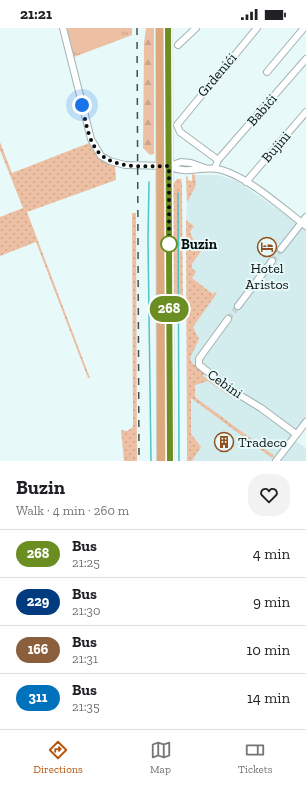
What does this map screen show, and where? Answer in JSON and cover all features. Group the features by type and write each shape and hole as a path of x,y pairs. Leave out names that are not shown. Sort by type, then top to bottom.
{"main road":[{"path":"160,28 170,461"},
{"path":"161,461 164,166 168,28"}],"street":[{"path":"63,28 88,129 94,148 104,158 117,163 164,166 181,172 215,168 229,173 246,182 304,224"},
{"path":"178,45 196,28"},
{"name":"Grdenići","path":"218,160 178,130 178,123 257,28"},
{"path":"267,72 304,28"},
{"name":"Babići","path":"218,160 306,59"},
{"name":"Bujini","path":"246,182 306,112"},
{"path":"215,168 218,160"},
{"path":"164,166 182,162 191,163 205,168"},
{"path":"281,249 304,224 306,217"},
{"path":"238,306 272,261"},
{"name":"Cebini","path":"228,319 199,359 199,364 233,391 261,408 296,434"},
{"path":"276,461 306,422"}],"shaded area":[{"path":"195,175 218,175 237,181 306,229 306,425 294,440 306,448 306,461 187,461 187,332 213,294 192,278 192,264 204,247 193,239 190,232 194,226 186,220 187,203 196,185"}],"green space":[{"path":"67,28 132,28 132,35 74,57"},
{"path":"76,28 118,28 122,38 77,54 68,31"},
{"path":"146,28 154,28 154,154 150,155 143,148 144,43"},
{"path":"0,142 12,173 89,143 99,159 115,166 116,180 27,212 90,378 88,378 36,242 0,256 0,217 23,208 0,150"},
{"path":"192,174 195,175 196,185 187,203 186,177 188,176 188,180 192,181"},
{"path":"177,179 181,179 182,183 183,321 173,321 173,184"},
{"path":"132,213 136,213 137,461 124,461 121,430 127,431 133,427"},
{"path":"164,216 166,225 167,461 164,461"},
{"path":"186,220 194,226 190,232 193,239 204,247 192,264 192,268 196,272 192,278 213,294 215,292 217,293 193,327 199,339 190,358 192,363 205,373 203,376 240,404 208,381 195,385 195,397 272,454 274,456 272,458 191,398 191,434 201,447 192,461 187,461"}],"waterway":[{"path":"149,182 148,239 151,461"},
{"path":"178,193 179,461"}],"tunnel":[{"path":"272,261 281,249"},
{"path":"228,319 238,306"}],"railway":[{"path":"137,28 139,461"}],"bus line":[{"name":"268","path":"168,28 170,461"}],"place":[{"name":"Buzin","path":"169,244"},
{"name":"Hotel Aristos","path":"267,247"},
{"name":"Tradeco","path":"224,442"}],"route":[{"path":"82,105 92,144 98,153 104,158 125,165 169,166 169,248 169,244"}]}
